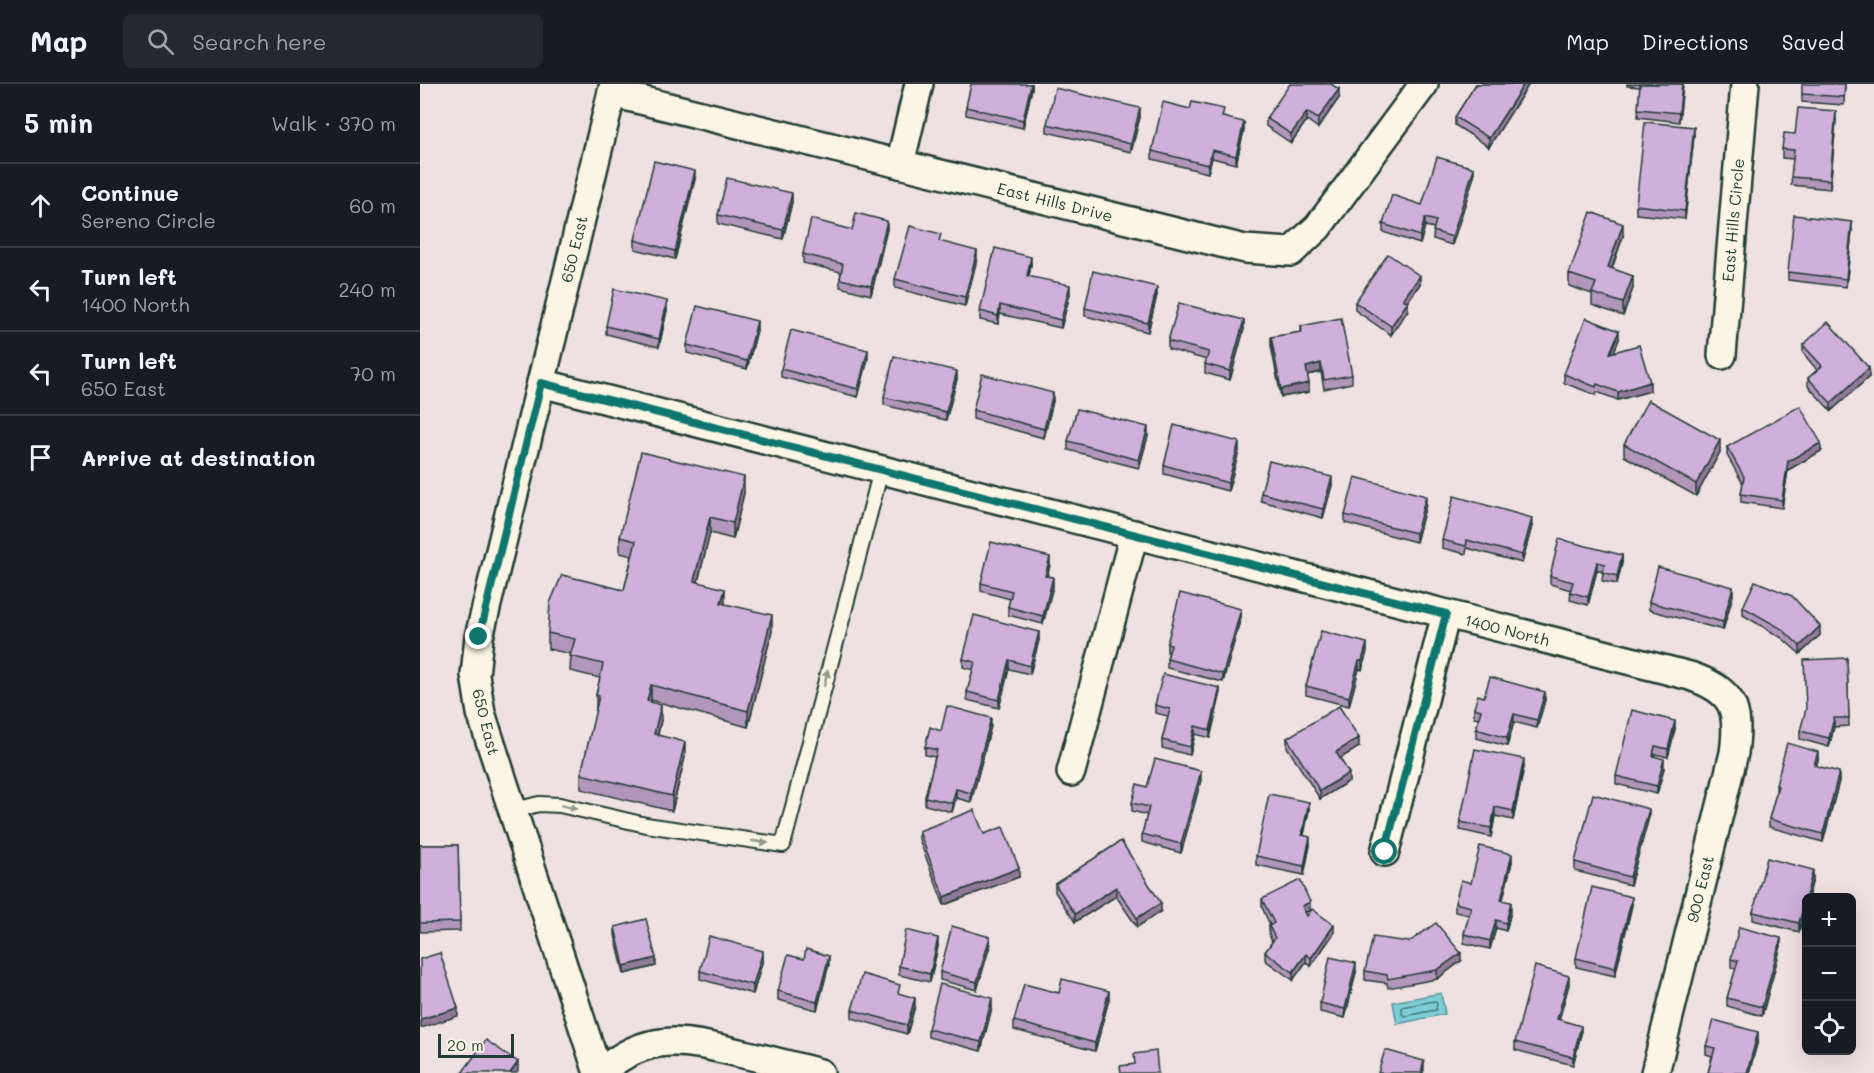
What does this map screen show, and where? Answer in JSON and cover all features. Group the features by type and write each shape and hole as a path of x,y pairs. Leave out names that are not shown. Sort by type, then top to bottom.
{"street":[{"path":"900,164 919,84"},
{"name":"East Hills Drive","path":"614,88 900,164 1245,249 1291,252 1318,227 1424,84"},
{"name":"East Hills Circle","path":"1722,355 1745,84"},
{"name":"650 East","path":"599,1073 511,811 479,703 476,656 614,88"},
{"name":"1400 North","path":"541,383 1690,676 1722,690 1733,703"},
{"path":"1071,772 1134,534"},
{"path":"1385,852 1446,614"},
{"name":"900 East","path":"1655,1073 1734,753 1736,728 1733,703"},
{"path":"599,1073 629,1051 668,1041 691,1041 820,1073"}],"lane":[{"path":"511,811 539,804 560,805 646,825 783,845 881,470"}],"water":[{"path":"1441,993 1445,1014 1397,1024 1393,1002"}],"building":[{"path":"971,84 1031,84 1023,120 966,107"},
{"path":"1290,84 1331,84 1339,89 1318,119 1307,112 1291,134 1266,118"},
{"path":"1476,84 1524,84 1489,138 1455,117"},
{"path":"1640,84 1682,84 1679,113 1638,109"},
{"path":"1802,84 1845,84 1844,97 1802,94"},
{"path":"1055,88 1140,108 1131,144 1047,124"},
{"path":"1163,102 1190,109 1192,102 1224,109 1222,117 1244,122 1236,156 1212,150 1208,165 1152,151"},
{"path":"1798,108 1836,111 1830,180 1791,177 1794,150 1782,149 1784,133 1795,134"},
{"path":"1645,122 1694,127 1685,211 1636,205"},
{"path":"1437,157 1474,168 1452,237 1433,231 1436,221 1425,218 1420,236 1383,224 1392,195 1422,205"},
{"path":"654,161 695,171 675,251 635,240"},
{"path":"727,178 792,193 783,230 718,215"},
{"path":"1591,212 1623,224 1608,267 1633,276 1623,303 1592,293 1596,283 1569,274"},
{"path":"856,213 887,221 871,286 840,279 843,264 803,254 811,219 852,230"},
{"path":"1794,215 1852,222 1846,279 1788,272"},
{"path":"910,226 941,234 939,241 977,251 965,297 895,279"},
{"path":"995,248 1031,257 1027,276 1070,285 1061,320 1000,305 998,316 980,311"},
{"path":"1388,254 1420,276 1403,299 1408,302 1391,326 1355,302"},
{"path":"1093,271 1157,287 1148,323 1085,308"},
{"path":"614,289 667,301 659,339 606,326"},
{"path":"1179,303 1244,320 1230,371 1205,364 1209,352 1168,341"},
{"path":"697,306 757,321 747,361 687,345"},
{"path":"1341,318 1352,375 1324,380 1321,363 1306,367 1309,383 1281,389 1271,337 1302,332 1301,326"},
{"path":"1586,318 1619,331 1610,353 1639,345 1650,382 1618,392 1597,384 1596,387 1564,374"},
{"path":"1828,322 1869,368 1831,403 1808,378 1822,366 1803,345"},
{"path":"791,330 868,350 858,389 781,369"},
{"path":"894,356 957,371 946,412 884,397"},
{"path":"982,374 1053,393 1044,429 973,410"},
{"path":"1648,400 1720,440 1696,484 1624,444"},
{"path":"1800,406 1821,443 1788,461 1782,500 1741,494 1744,477 1727,447"},
{"path":"1077,409 1148,427 1139,460 1068,441"},
{"path":"1174,425 1239,442 1228,483 1164,465"},
{"path":"641,452 744,477 733,523 710,517 694,581 725,589 721,603 772,615 748,711 651,685 647,701 661,705 654,734 685,742 672,796 581,774 599,696 596,695 603,664 570,656 575,639 548,633 550,603 562,575 624,590 636,541 620,537"},
{"path":"1269,461 1332,477 1323,509 1261,493"},
{"path":"1355,477 1426,496 1416,533 1345,515"},
{"path":"1454,496 1532,518 1522,555 1467,540 1466,546 1442,540"},
{"path":"1559,539 1622,555 1617,576 1602,572 1605,564 1597,562 1588,597 1570,592 1573,582 1550,576"},
{"path":"991,542 1050,557 1045,576 1053,577 1043,616 1008,607 1012,591 981,583"},
{"path":"1658,567 1733,587 1723,622 1649,602"},
{"path":"1755,581 1792,596 1820,626 1800,646 1782,629 1743,607"},
{"path":"1180,593 1241,609 1223,674 1167,659 1171,645 1167,644"},
{"path":"974,615 1039,632 1030,666 1009,660 999,700 967,692 975,662 963,659"},
{"path":"1321,631 1367,643 1362,661 1359,661 1349,697 1306,686"},
{"path":"1847,658 1849,718 1834,718 1829,738 1800,731 1806,709 1804,660"},
{"path":"1163,674 1220,688 1210,730 1195,726 1190,747 1162,740 1170,709 1155,705"},
{"path":"1490,677 1545,692 1537,720 1514,714 1507,738 1476,729 1481,710 1474,708 1478,695 1484,697"},
{"path":"947,706 991,718 971,793 956,789 952,803 925,797 937,750 925,747 930,727 941,731"},
{"path":"1339,706 1359,738 1336,752 1349,773 1320,791 1287,738"},
{"path":"1632,710 1675,721 1668,749 1655,746 1653,756 1664,759 1657,786 1616,776"},
{"path":"1787,743 1818,752 1814,765 1839,772 1823,834 1769,819"},
{"path":"1475,749 1524,759 1513,811 1495,807 1491,828 1460,822"},
{"path":"1155,759 1201,771 1181,844 1142,834 1149,807 1132,803 1137,784 1147,787"},
{"path":"1269,794 1309,802 1302,835 1310,837 1304,866 1256,856"},
{"path":"1593,794 1649,809 1630,877 1575,862"},
{"path":"974,810 984,834 1003,827 1019,868 944,897 919,831"},
{"path":"1121,841 1161,903 1137,918 1116,887 1075,914 1055,884"},
{"path":"420,845 458,845 460,922 420,923"},
{"path":"1480,846 1512,854 1501,900 1511,902 1506,923 1496,920 1490,941 1464,934 1471,907 1455,903 1461,880 1471,883"},
{"path":"1767,858 1813,870 1807,893 1802,893 1802,912 1799,923 1753,912"},
{"path":"1300,880 1310,902 1302,906 1307,916 1312,909 1334,925 1311,958 1306,954 1293,972 1265,952 1275,938 1269,926 1274,923 1262,899"},
{"path":"1592,887 1632,897 1615,968 1576,958"},
{"path":"646,919 656,958 624,966 615,927"},
{"path":"1436,923 1461,953 1437,970 1388,979 1387,975 1365,971 1373,937 1409,942"},
{"path":"952,926 990,937 977,982 940,972"},
{"path":"1739,927 1781,938 1762,1007 1727,998 1738,961 1731,959"},
{"path":"906,930 938,938 930,974 899,966"},
{"path":"709,936 763,951 753,985 700,971"},
{"path":"806,949 829,956 817,1002 778,991 788,955 804,959"},
{"path":"440,953 458,1008 421,1019 420,959"},
{"path":"1330,957 1356,963 1345,1009 1320,1003"},
{"path":"1535,966 1569,976 1557,1019 1581,1026 1573,1057 1515,1042"},
{"path":"862,974 900,985 898,993 915,998 907,1025 852,1010"},
{"path":"1062,979 1109,991 1095,1043 1014,1021 1024,984 1059,993"},
{"path":"940,984 992,998 981,1042 928,1029"},
{"path":"1714,1020 1758,1032 1747,1073 1708,1073 1715,1048 1706,1046"},
{"path":"486,1040 518,1062 510,1073 462,1073"},
{"path":"1385,1050 1424,1061 1421,1073 1378,1073"},
{"path":"1156,1051 1158,1073 1121,1073 1120,1066 1135,1064 1134,1054"}],"route":[{"path":"479,637 541,383 1446,614 1385,852"}]}
